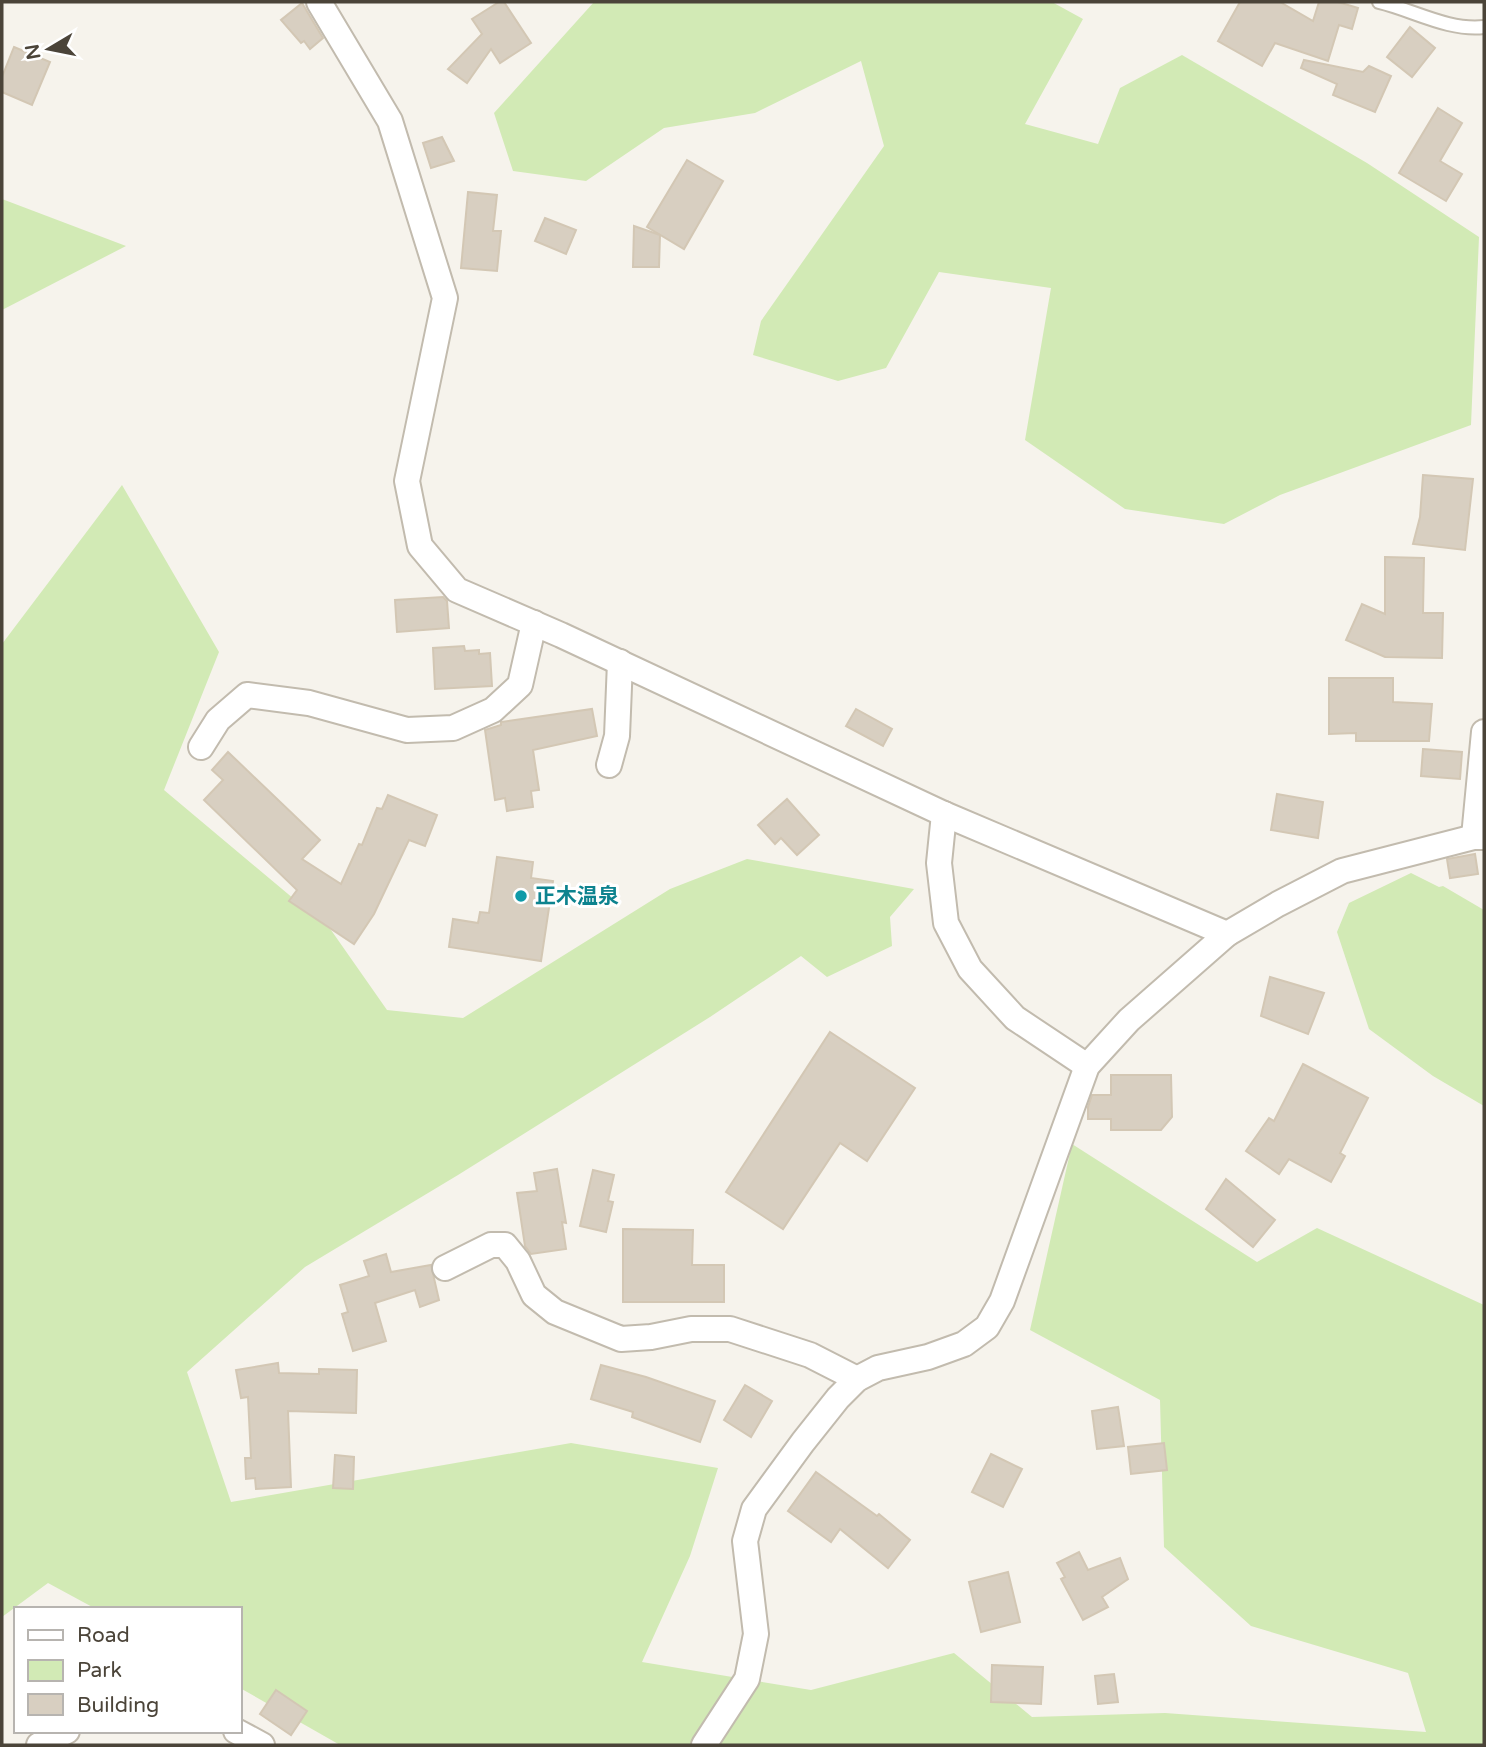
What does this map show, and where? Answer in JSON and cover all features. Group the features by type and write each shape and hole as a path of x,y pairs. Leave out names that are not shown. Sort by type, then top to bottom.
{"street":[{"path":"319,2 390,121 444,298 407,481 420,546 457,590 620,662 944,814 1227,933"},
{"path":"201,747 218,720 247,695 309,703 407,730 453,729 493,710 520,685 534,623"},
{"path":"609,765 617,736 620,662"},
{"path":"704,1745 747,1679 757,1634 745,1541 754,1510 803,1442 857,1379 878,1368 928,1357 964,1344 987,1327 1002,1301 1087,1066 1129,1020 1227,933 1342,871 1479,837 1484,732"},
{"path":"944,814 939,863 947,923 970,969 1015,1018 1087,1066"},
{"path":"445,1268 491,1245 505,1245 518,1261 534,1295 555,1312 621,1339 651,1338 691,1329 730,1329 810,1355 857,1379"},
{"path":"39,1745 63,1733"},
{"path":"240,1733 262,1745"}],"lane":[{"path":"1379,2 1405,8 1429,19 1475,28 1484,27"}],"green space":[{"path":"594,2 1052,2 1083,19 1025,124 1098,144 1120,88 1182,55 1367,163 1479,237 1471,425 1280,495 1224,524 1125,509 1025,440 1051,288 939,272 886,368 838,381 753,355 761,321 884,146 861,61 755,113 664,128 586,181 513,171 494,113"},
{"path":"2,199 126,246 2,310"},
{"path":"122,485 219,652 164,790 331,930 387,1010 463,1018 670,889 747,859 914,889 890,917 892,946 827,977 801,956 710,1017 305,1267 187,1372 231,1502 571,1443 718,1468 690,1556 642,1662 811,1690 954,1653 1032,1717 1165,1713 1426,1732 1408,1673 1251,1626 1164,1547 1160,1400 1030,1330 1072,1144 1257,1262 1317,1228 1484,1305 1484,1745 340,1745 242,1689 242,1607 92,1607 48,1583 2,1617 2,644"},
{"path":"1411,873 1439,887 1443,886 1484,910 1484,1106 1433,1076 1369,1029 1337,932 1349,903"}],"building":[{"path":"499,2 504,2 531,43 500,63 491,49 467,83 448,69 482,34 472,19"},
{"path":"1240,2 1280,2 1313,21 1319,2 1338,2 1358,8 1352,29 1339,25 1328,61 1275,43 1262,66 1218,41"},
{"path":"302,3 323,38 310,49 304,41 301,43 281,20"},
{"path":"1410,27 1435,48 1412,77 1387,57"},
{"path":"14,47 50,62 32,105 2,92 2,77"},
{"path":"1304,60 1363,72 1369,66 1391,76 1375,112 1333,95 1337,84 1301,68"},
{"path":"1438,108 1462,123 1440,161 1462,174 1446,201 1399,173"},
{"path":"442,137 454,161 431,168 423,143"},
{"path":"687,160 723,181 684,249 647,227"},
{"path":"468,192 497,195 493,231 501,231 497,271 461,268"},
{"path":"545,218 576,230 566,254 535,241"},
{"path":"634,226 660,235 659,267 633,267"},
{"path":"1423,475 1473,479 1465,550 1413,544 1420,517"},
{"path":"1385,557 1424,558 1423,613 1443,613 1442,658 1385,657 1346,640 1362,604 1385,614"},
{"path":"443,597 447,601 449,628 397,632 395,600"},
{"path":"464,646 465,651 479,650 479,654 490,653 492,686 435,689 433,648"},
{"path":"1329,678 1393,678 1393,702 1432,704 1429,741 1356,741 1356,733 1329,734"},
{"path":"592,709 597,736 533,750 539,790 531,791 533,807 507,811 505,798 495,800 485,730 501,725 501,722"},
{"path":"856,709 892,729 883,746 846,726"},
{"path":"1423,749 1462,752 1460,779 1421,776"},
{"path":"228,752 320,840 302,859 341,884 359,844 362,845 377,808 382,809 388,795 437,815 425,846 409,840 374,914 354,944 289,901 297,890 204,800 223,780 212,770"},
{"path":"1277,794 1323,802 1318,838 1271,830"},
{"path":"787,799 819,835 797,855 781,838 775,844 758,825"},
{"path":"1475,854 1478,874 1450,878 1447,859"},
{"name":"正木温泉","path":"497,857 533,862 531,878 553,881 541,961 449,947 453,919 478,923 480,912 489,913"},
{"path":"1270,977 1324,993 1308,1034 1261,1016"},
{"path":"830,1032 915,1088 867,1161 840,1143 783,1229 726,1192"},
{"path":"1303,1064 1368,1098 1340,1153 1345,1156 1331,1182 1289,1159 1279,1174 1246,1151 1269,1118 1274,1121"},
{"path":"1111,1075 1171,1075 1172,1117 1161,1130 1111,1130 1111,1119 1088,1119 1092,1095 1111,1095"},
{"path":"557,1169 566,1223 562,1222 566,1249 531,1254 525,1246 517,1193 537,1191 534,1173"},
{"path":"593,1170 614,1175 608,1201 613,1202 606,1232 580,1226"},
{"path":"1226,1179 1275,1220 1253,1247 1206,1209"},
{"path":"623,1229 693,1230 692,1265 724,1265 724,1302 623,1302"},
{"path":"386,1254 391,1272 431,1265 439,1300 420,1307 415,1290 375,1303 386,1341 353,1351 342,1314 348,1312 340,1285 369,1276 364,1261"},
{"path":"278,1363 279,1373 319,1374 319,1369 357,1370 356,1413 288,1411 291,1487 256,1489 255,1478 246,1479 245,1458 251,1458 248,1397 241,1398 236,1370"},
{"path":"601,1365 646,1377 715,1401 700,1442 632,1417 633,1412 591,1399"},
{"path":"745,1385 772,1401 751,1437 724,1420"},
{"path":"1118,1407 1124,1446 1097,1449 1092,1411"},
{"path":"1164,1443 1167,1470 1131,1474 1128,1447"},
{"path":"991,1454 1022,1469 1003,1507 972,1492"},
{"path":"335,1455 354,1457 353,1489 333,1488"},
{"path":"816,1472 877,1516 879,1514 910,1540 888,1568 840,1529 831,1542 788,1511"},
{"path":"1079,1552 1088,1570 1120,1558 1128,1579 1102,1597 1108,1607 1083,1620 1061,1579 1065,1577 1057,1563"},
{"path":"1008,1572 1020,1622 981,1632 969,1582"},
{"path":"992,1665 1043,1667 1041,1704 991,1702"},
{"path":"1114,1674 1118,1702 1098,1704 1095,1676"},
{"path":"276,1690 307,1711 291,1735 260,1714"}],"place":[{"name":"正木温泉","path":"521,896"}]}
